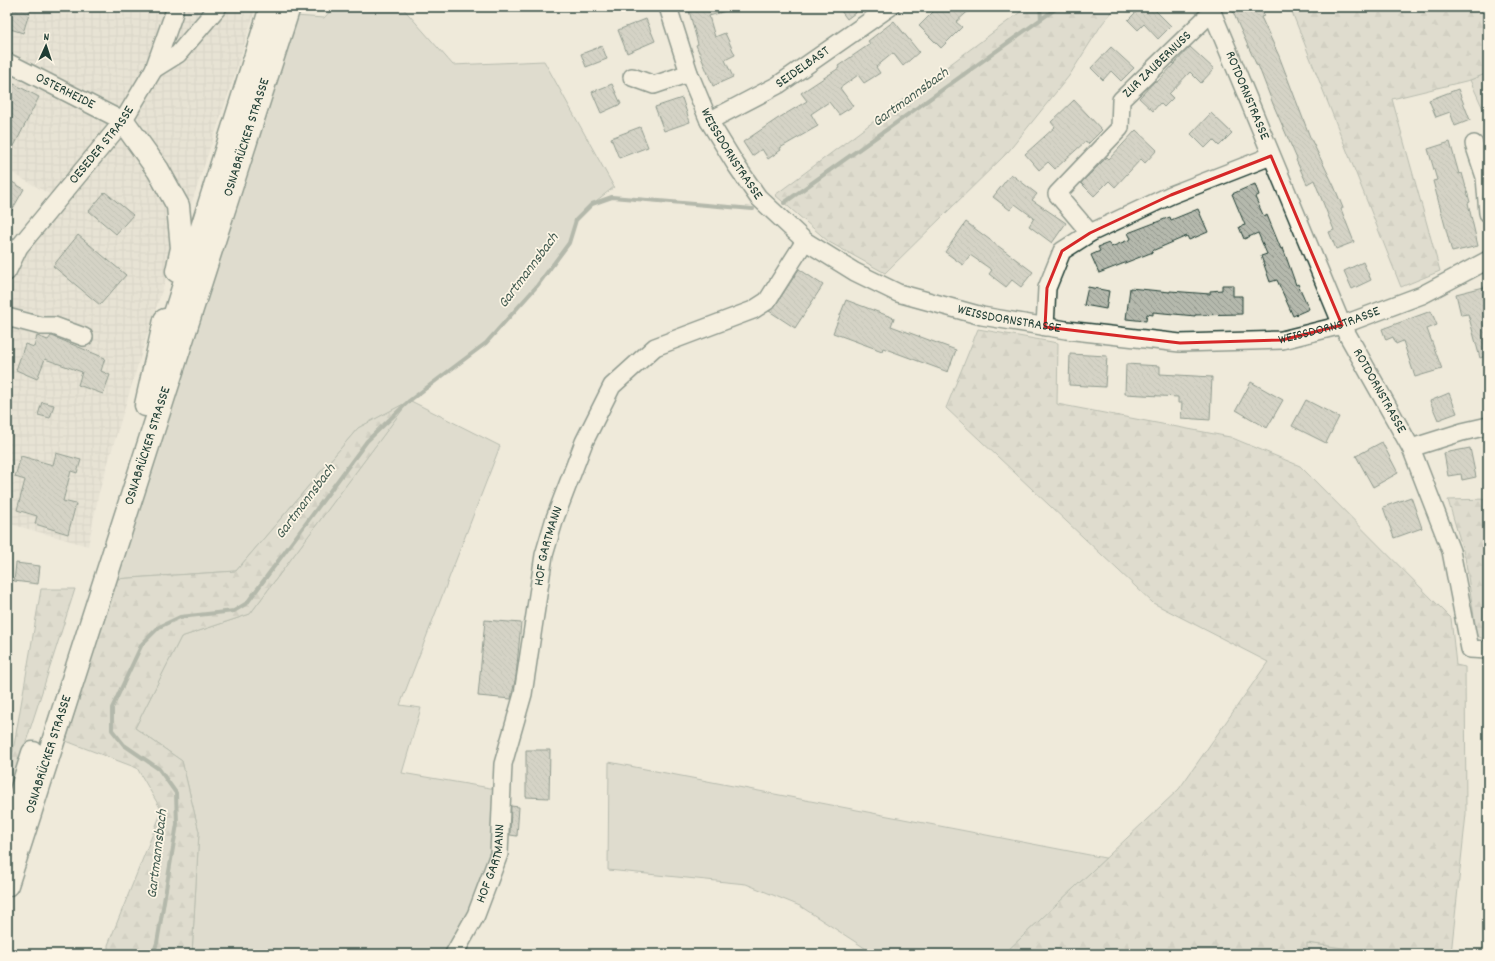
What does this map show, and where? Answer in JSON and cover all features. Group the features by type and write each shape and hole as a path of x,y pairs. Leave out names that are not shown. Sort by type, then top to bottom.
{"highway":[{"name":"OSNABRÜCKER STRASSE","path":"7,835 146,405 271,7"},
{"name":"OSNABRÜCKER STRASSE","path":"7,886 289,7"},
{"path":"123,121 158,170 178,206 182,248 146,405"}],"street":[{"name":"OESEDER STRASSE","path":"7,272 19,247 123,121 154,69 174,13 174,7"},
{"path":"154,69 178,54 218,7"},
{"name":"WEISSDORNSTRASSE","path":"668,7 689,73 709,121 758,197 805,241 855,272 898,293 982,316 1045,327 1180,343 1282,340 1342,325 1422,295 1488,260"},
{"name":"SEIDELBAST","path":"709,121 778,85 890,7"},
{"name":"ROTDORNSTRASSE","path":"1211,9 1342,325 1411,448 1451,550 1470,649 1488,650"},
{"name":"ZUR ZAUBERNUSS","path":"1090,233 1057,194 1120,128 1121,100 1211,9"},
{"name":"OSTERHEIDE","path":"7,62 123,121"},
{"path":"632,76 654,85 689,73"},
{"path":"1474,144 1484,177 1488,213"},
{"path":"1045,327 1046,288 1062,252 1090,233 1171,195 1271,156"},
{"name":"HOF GARTMANN","path":"454,954 476,915 499,854 503,764 523,694 544,555 555,518 584,442 612,386 655,347 753,310 767,301 805,241"},
{"path":"7,317 41,326 54,326 84,337"},
{"path":"1411,448 1462,432 1488,426"}],"highlighted area":[{"path":"1271,156 1342,325 1282,340 1180,343 1045,327 1047,288 1062,251 1090,233 1171,195"}],"shaded area":[{"path":"7,7 256,7 237,68 147,335 99,492 88,546 7,523 7,295 25,254 65,203 7,170"}],"green space":[{"path":"334,7 402,7 453,65 544,61 614,187 592,204 576,220 569,243 537,286 486,343 409,400 500,446 400,705 421,708 402,773 502,790 499,854 454,954 192,954 199,832 182,761 135,728 181,637 250,614 408,402 358,428 236,571 115,579 295,16 324,18"},
{"path":"1027,7 1116,7 1102,24 1069,76 1008,152 885,273 829,242 775,195"},
{"path":"1290,7 1488,7 1488,73 1470,80 1392,99 1440,271 1401,287"},
{"path":"1488,73 1488,120 1470,80"},
{"path":"978,329 1058,343 1057,404 1230,437 1300,466 1451,618 1456,665 1465,667 1466,814 1451,954 1386,954 1307,943 1307,954 1004,954 1179,789 1268,662 1153,603 946,408"},
{"path":"409,401 250,614 181,637 135,728 182,761 199,832 192,954 108,954 108,945 162,811 137,768 66,741 115,579 236,571 358,428"},
{"path":"1488,499 1488,641 1477,636 1465,557 1448,500"},
{"path":"41,589 75,589 7,801 7,767 13,751"},
{"path":"609,762 1106,858 1004,954 874,954 800,906 746,884 608,870"},
{"path":"1306,943 1383,953 1386,954 1307,954"}],"building":[{"path":"7,7 31,7 23,33 7,28"},
{"path":"688,7 729,7 729,10 709,16 715,37 725,33 735,55 725,60 733,77 713,86 696,45 698,44"},
{"path":"838,7 863,7 847,19"},
{"path":"938,7 973,7 956,22 962,27 941,48 919,26"},
{"path":"1141,7 1152,7 1171,26 1158,39 1144,24 1138,30 1128,20"},
{"path":"1231,7 1261,7 1264,16 1261,17 1279,56 1310,137 1334,186 1354,242 1336,249 1329,232 1334,230 1314,180 1307,184 1258,65 1257,66"},
{"path":"646,19 655,41 627,53 618,30"},
{"path":"894,21 919,52 903,66 893,53 876,67 880,73 864,83 858,75 840,88 853,106 839,115 829,102 811,114 818,126 780,148 781,150 768,159 762,149 752,156 743,142 807,101 801,93 839,68 838,66 870,44 868,41"},
{"path":"602,46 607,59 586,67 581,54"},
{"path":"1111,47 1134,68 1121,81 1111,71 1103,80 1091,68"},
{"path":"1190,47 1214,69 1201,83 1190,72 1169,94 1173,98 1164,107 1160,103 1153,111 1139,98 1155,81 1157,82"},
{"path":"14,84 39,97 7,160 7,97"},
{"path":"612,84 621,104 601,113 592,92"},
{"path":"1458,89 1470,120 1455,126 1450,112 1436,117 1429,100"},
{"path":"682,98 690,122 664,131 655,107"},
{"path":"1074,100 1102,130 1088,144 1086,141 1055,169 1048,162 1039,170 1025,154 1055,127 1051,122"},
{"path":"1211,113 1232,133 1219,146 1213,140 1205,148 1191,134"},
{"path":"640,127 648,147 619,158 611,138"},
{"path":"1136,130 1157,150 1145,163 1141,159 1115,187 1109,181 1094,196 1081,183 1107,157 1109,159"},
{"path":"1450,142 1459,174 1462,173 1470,202 1468,203 1478,246 1452,252 1433,181 1437,180 1428,149"},
{"path":"1011,174 1037,194 1032,200 1066,223 1052,243 1029,226 1034,218 1015,204 1010,210 993,197"},
{"path":"7,179 24,189 7,219"},
{"path":"1255,184 1259,195 1255,197 1264,217 1267,215 1281,249 1283,248 1296,285 1298,284 1309,309 1293,316 1277,280 1270,282 1261,256 1267,254 1258,233 1244,239 1239,227 1245,225 1232,194"},
{"path":"105,192 133,215 116,234 89,211"},
{"path":"1198,209 1208,232 1189,240 1187,236 1152,251 1153,252 1099,273 1091,255 1100,251 1098,247 1109,243 1111,247 1131,239 1128,233 1170,217 1171,220"},
{"path":"966,222 1033,272 1021,287 1012,280 1006,287 989,274 992,270 970,255 963,265 945,252"},
{"path":"78,235 126,275 100,305 53,266"},
{"path":"1363,262 1371,280 1352,289 1344,271"},
{"path":"799,269 823,285 795,328 769,311 775,306"},
{"path":"1222,285 1233,285 1233,296 1242,296 1242,314 1195,316 1153,312 1153,315 1147,314 1146,321 1126,319 1130,288 1210,294 1210,291 1222,290"},
{"path":"1088,287 1109,291 1106,309 1084,305"},
{"path":"1484,287 1485,291 1488,290 1488,355 1480,358 1468,314 1461,315 1456,294"},
{"path":"846,300 894,318 891,326 956,350 948,372 883,348 882,351 833,333"},
{"path":"1431,311 1437,325 1427,329 1442,369 1415,377 1403,341 1396,344 1393,337 1386,340 1382,329"},
{"path":"37,336 48,340 52,336 105,358 101,371 110,375 103,394 78,385 82,372 45,359 37,379 16,370 25,344 34,347"},
{"path":"1070,354 1107,356 1105,387 1069,385"},
{"path":"1126,364 1160,366 1160,374 1212,377 1210,420 1181,418 1182,403 1178,403 1178,397 1125,394"},
{"path":"1251,382 1283,400 1267,428 1236,410"},
{"path":"1449,393 1457,413 1438,420 1430,401"},
{"path":"1306,400 1339,417 1326,443 1292,426"},
{"path":"42,402 54,405 50,418 38,415"},
{"path":"1382,442 1398,473 1373,487 1356,456"},
{"path":"1470,448 1476,477 1462,480 1461,474 1448,476 1444,453"},
{"path":"56,453 81,460 77,473 71,471 63,501 76,504 68,534 35,524 37,516 17,510 25,480 15,477 21,456 53,465"},
{"path":"1411,497 1422,528 1394,538 1383,507"},
{"path":"16,563 40,566 38,584 14,581"},
{"path":"485,620 521,623 516,676 511,699 478,696"},
{"path":"526,750 550,750 549,798 526,797"},
{"path":"511,806 519,807 517,836 510,835"}],"waterway":[{"name":"Gartmannsbach","path":"1040,7 1041,19"},
{"name":"Gartmannsbach","path":"784,203 1058,7"},
{"name":"Gartmannsbach","path":"153,954 157,943 177,824 176,793 159,769 124,745 112,730 112,708 142,644 159,627 180,617 234,611 247,603 367,441 409,401 486,343 537,286 569,243 576,220 592,204 612,197 753,209"}]}
